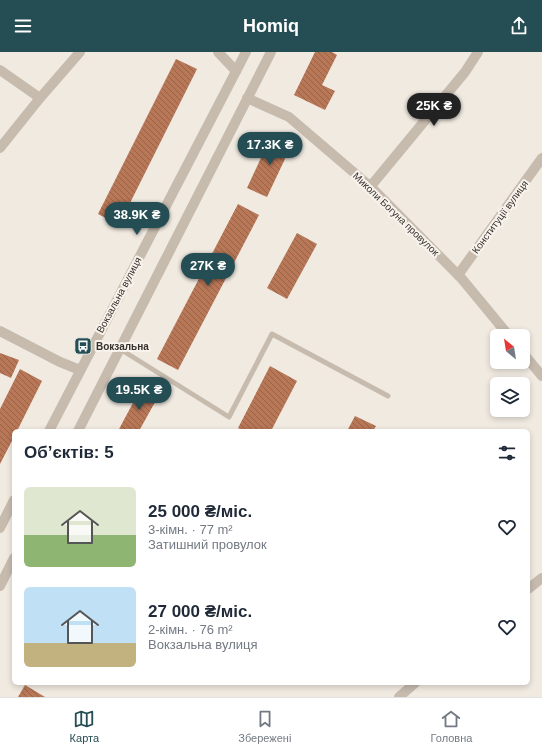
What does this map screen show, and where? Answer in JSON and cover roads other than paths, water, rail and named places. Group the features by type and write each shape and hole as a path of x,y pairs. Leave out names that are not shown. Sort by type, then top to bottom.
{"street":[{"path":"0,148 40,98 80,52"},
{"path":"218,52 236,71"},
{"name":"Вокзальна вулиця","path":"50,429 246,52"},
{"path":"79,429 271,52"},
{"path":"370,187 465,72 478,52"},
{"path":"0,70 40,98"},
{"name":"Миколи Богуна провулок","path":"247,98 288,117 370,187 458,275 503,329"},
{"name":"Конституції вулиця","path":"458,275 542,158"},
{"path":"0,331 60,362 80,370"},
{"path":"530,361 542,376"},
{"path":"0,528 12,504"},
{"path":"0,586 12,562"},
{"path":"530,587 542,578"},
{"path":"399,697 413,685"}],"lane":[{"path":"120,349 228,417 272,334 388,396"}],"place":[{"name":"Вокзальна","path":"83,346"}]}
